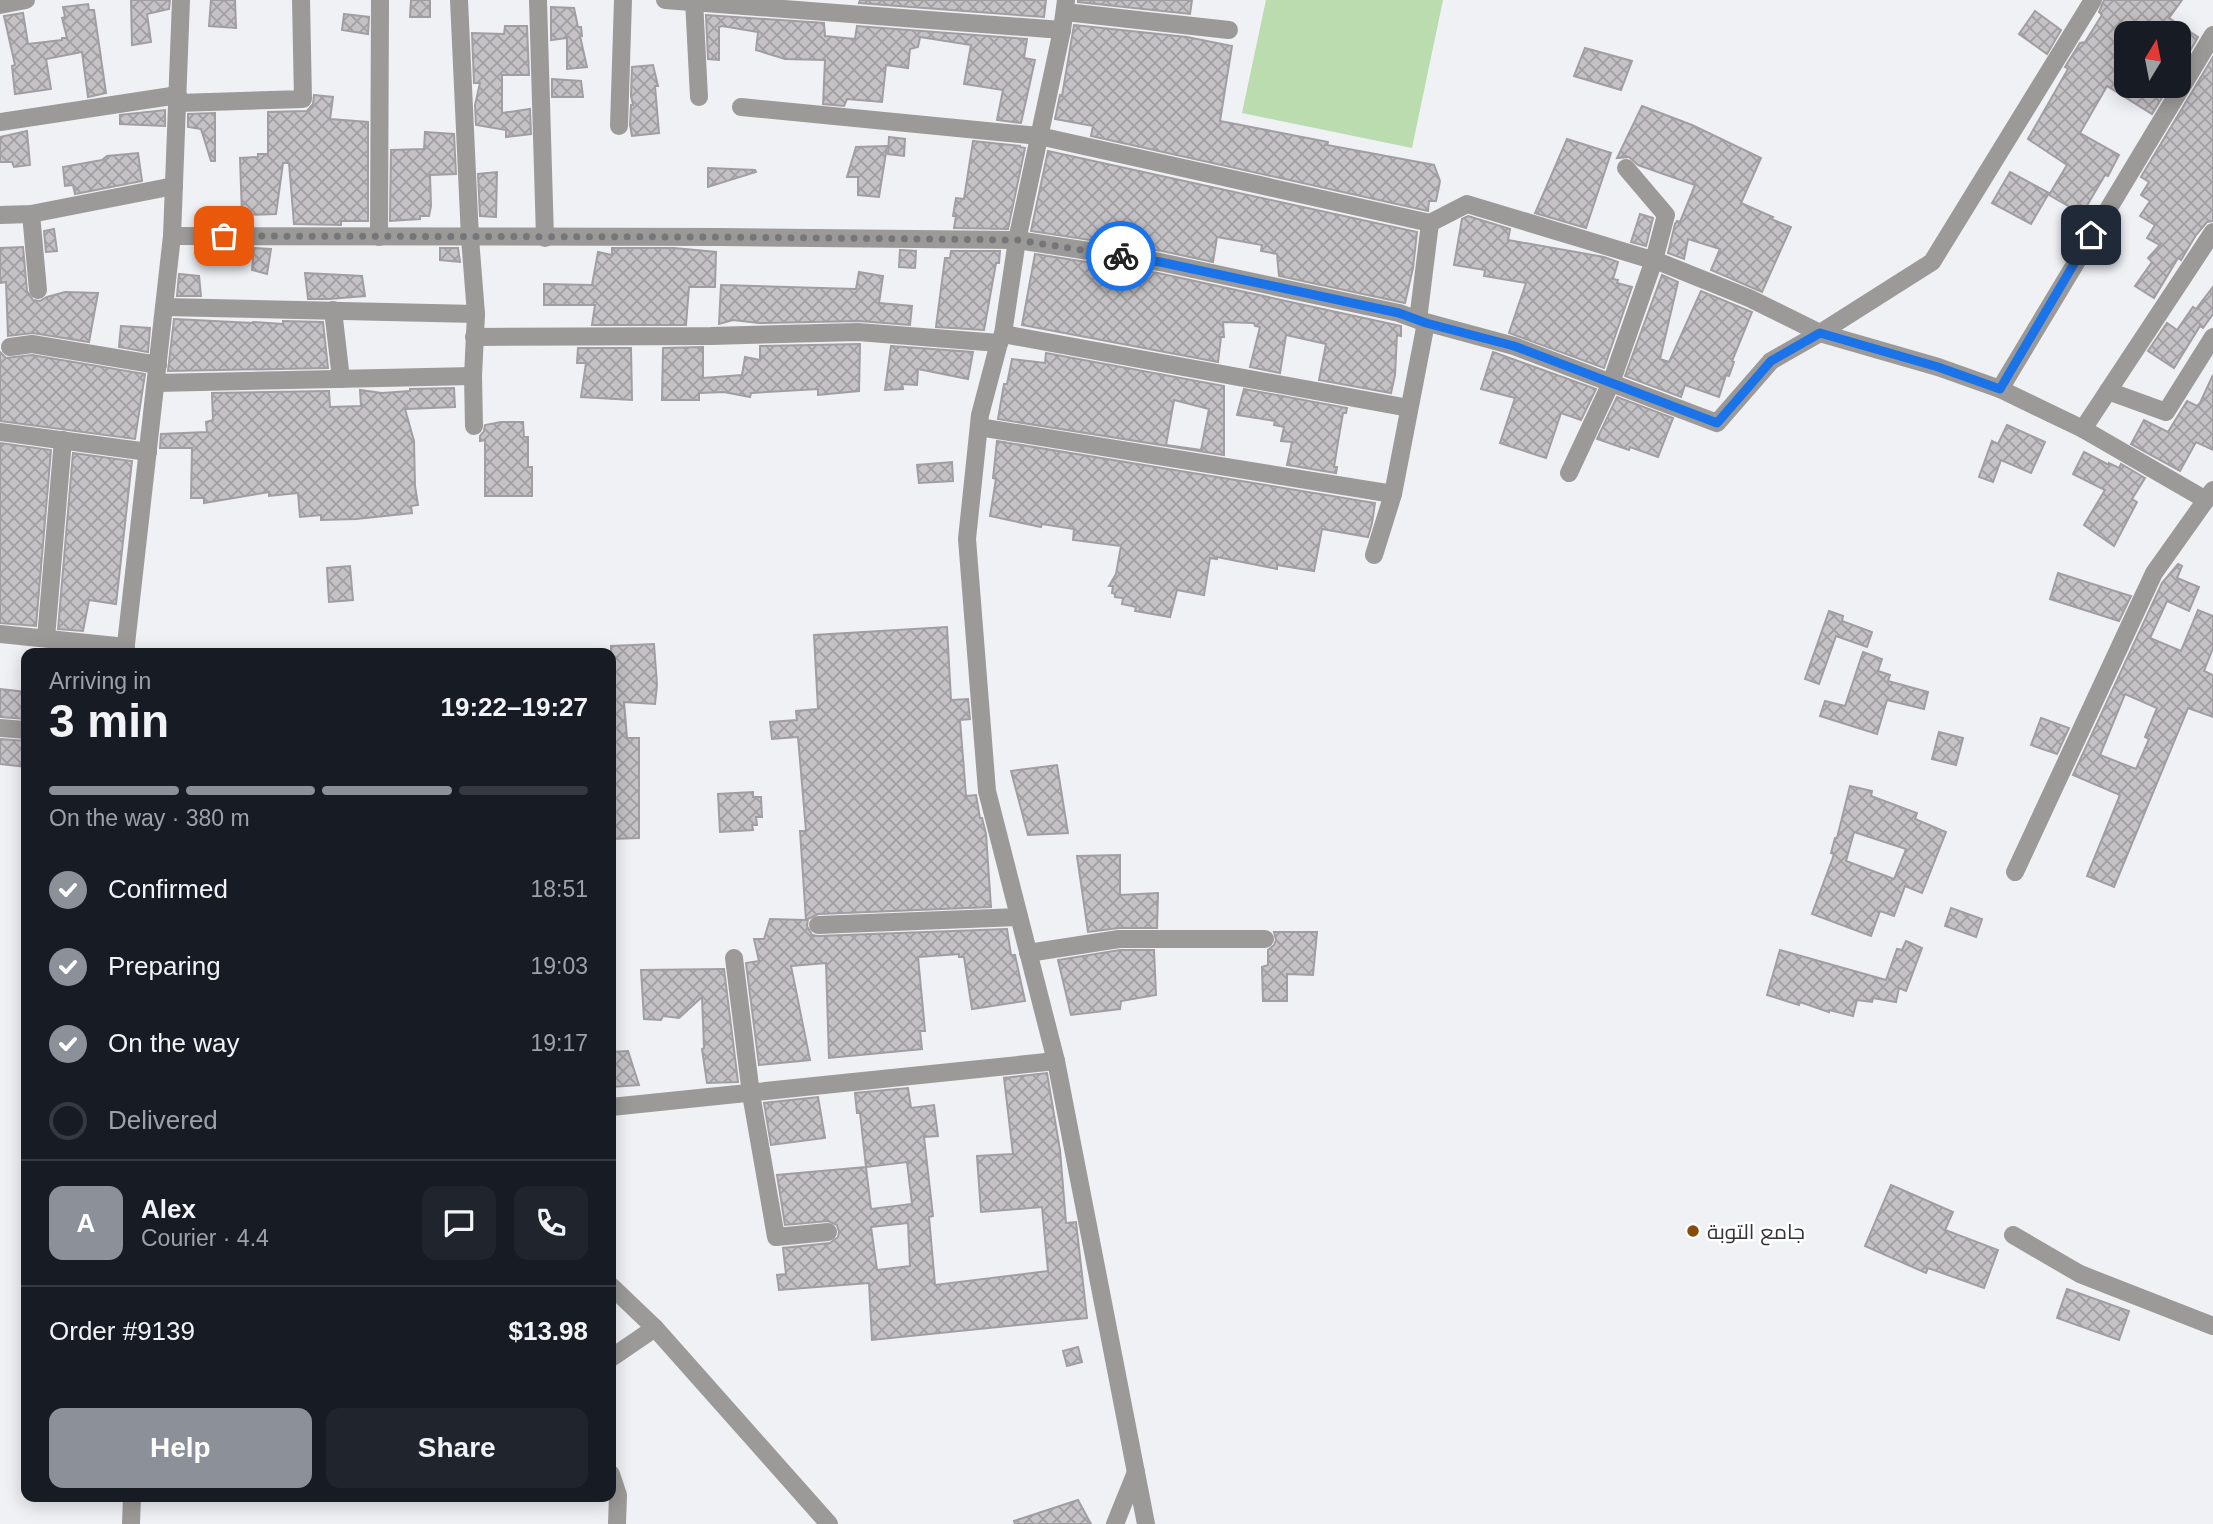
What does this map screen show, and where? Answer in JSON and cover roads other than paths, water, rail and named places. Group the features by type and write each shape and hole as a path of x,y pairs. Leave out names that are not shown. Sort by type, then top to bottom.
{"street":[{"path":"0,5 22,0"},
{"path":"126,648 172,236 181,0"},
{"path":"0,122 178,99 303,99 301,0"},
{"path":"379,237 380,0"},
{"path":"459,0 475,314 474,426"},
{"path":"538,0 545,238"},
{"path":"620,126 623,0"},
{"path":"665,0 1062,30"},
{"path":"172,236 1017,240 1160,262 1399,313 1422,322 1514,346 1717,423 1771,361 1932,262 2093,0"},
{"path":"694,1 699,97"},
{"path":"1146,1524 1056,1061 987,791 967,539 980,415 1001,338 1017,240 1065,6 1229,30"},
{"path":"2000,389 2213,34"},
{"path":"741,107 1039,135 1430,223 1467,204 1654,260 1749,298 1820,333 1938,367 2000,389 2209,495 2154,573 2015,872"},
{"path":"1569,473 1611,383 1654,260 1666,215 1626,167"},
{"path":"0,215 31,214 174,186"},
{"path":"31,214 38,290"},
{"path":"1374,555 1393,494 1409,408 1422,322 1430,223"},
{"path":"2083,429 2213,232"},
{"path":"164,307 475,314"},
{"path":"333,310 341,379"},
{"path":"474,337 858,332 1001,338 1409,408"},
{"path":"2108,391 2166,412 2213,337"},
{"path":"10,348 32,344 157,374 341,379 473,376"},
{"path":"979,427 1393,494"},
{"path":"0,432 148,452"},
{"path":"47,638 63,440"},
{"path":"0,634 113,648"},
{"path":"0,728 21,730"},
{"path":"818,925 1019,917"},
{"path":"1028,953 1119,939 1265,939"},
{"path":"734,958 751,1094 776,1237 828,1232"},
{"path":"616,1107 1056,1061"},
{"path":"2013,1235 2080,1274 2213,1326"},
{"path":"616,1291 655,1328 829,1524"},
{"path":"616,1355 655,1328"},
{"path":"1115,1524 1136,1472"},
{"path":"616,1489 617,1524"},
{"path":"131,1524 132,1502"}],"place":[{"name":"جامع التوبة","path":"1693,1231"}]}
